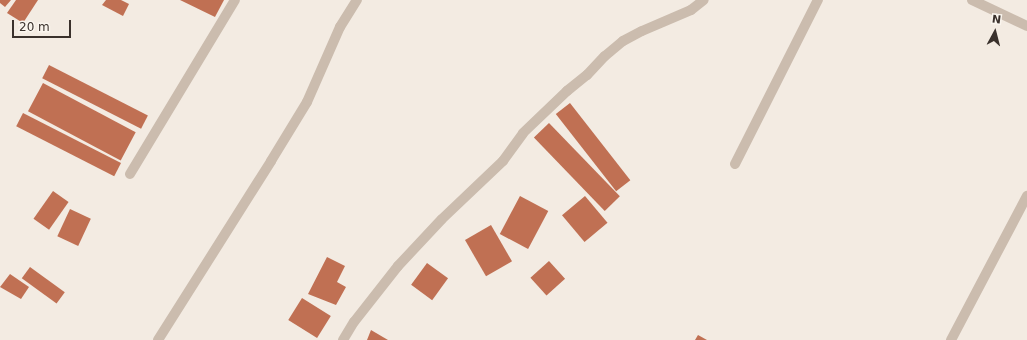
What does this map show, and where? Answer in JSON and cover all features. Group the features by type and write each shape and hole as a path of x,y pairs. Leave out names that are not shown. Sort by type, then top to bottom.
{"street":[{"path":"130,174 236,0"},
{"path":"158,340 306,102 340,27 357,0"},
{"path":"343,340 354,322 398,266 442,219 503,161 523,133 567,91 587,75 605,56 623,41 642,31 691,10 704,0"},
{"path":"736,164 818,0"},
{"path":"972,0 1027,26"},
{"path":"951,340 1027,196"}],"building":[{"path":"0,0 11,0 5,7 0,3"},
{"path":"16,0 38,0 23,23 7,13"},
{"path":"106,0 121,0 129,4 123,16 102,5"},
{"path":"180,0 224,0 215,17"},
{"path":"49,65 148,115 141,129 42,78"},
{"path":"43,83 136,132 121,161 28,111"},
{"path":"570,103 630,180 616,191 556,114"},
{"path":"23,113 121,163 114,176 16,126"},
{"path":"549,123 620,196 605,211 534,138"},
{"path":"53,191 69,202 49,230 33,219"},
{"path":"520,196 548,211 528,249 500,234"},
{"path":"585,196 607,223 585,242 562,215"},
{"path":"70,209 91,219 78,246 57,236"},
{"path":"491,225 512,261 486,276 465,240"},
{"path":"327,257 345,266 337,282 346,287 336,305 308,294"},
{"path":"549,261 565,279 546,296 530,278"},
{"path":"427,263 448,278 432,300 411,285"},
{"path":"30,267 65,292 57,304 22,278"},
{"path":"10,274 29,287 21,299 0,287"},
{"path":"302,298 331,316 317,338 288,320"},
{"path":"371,330 388,340 367,340"},
{"path":"698,335 707,340 695,340"}]}
